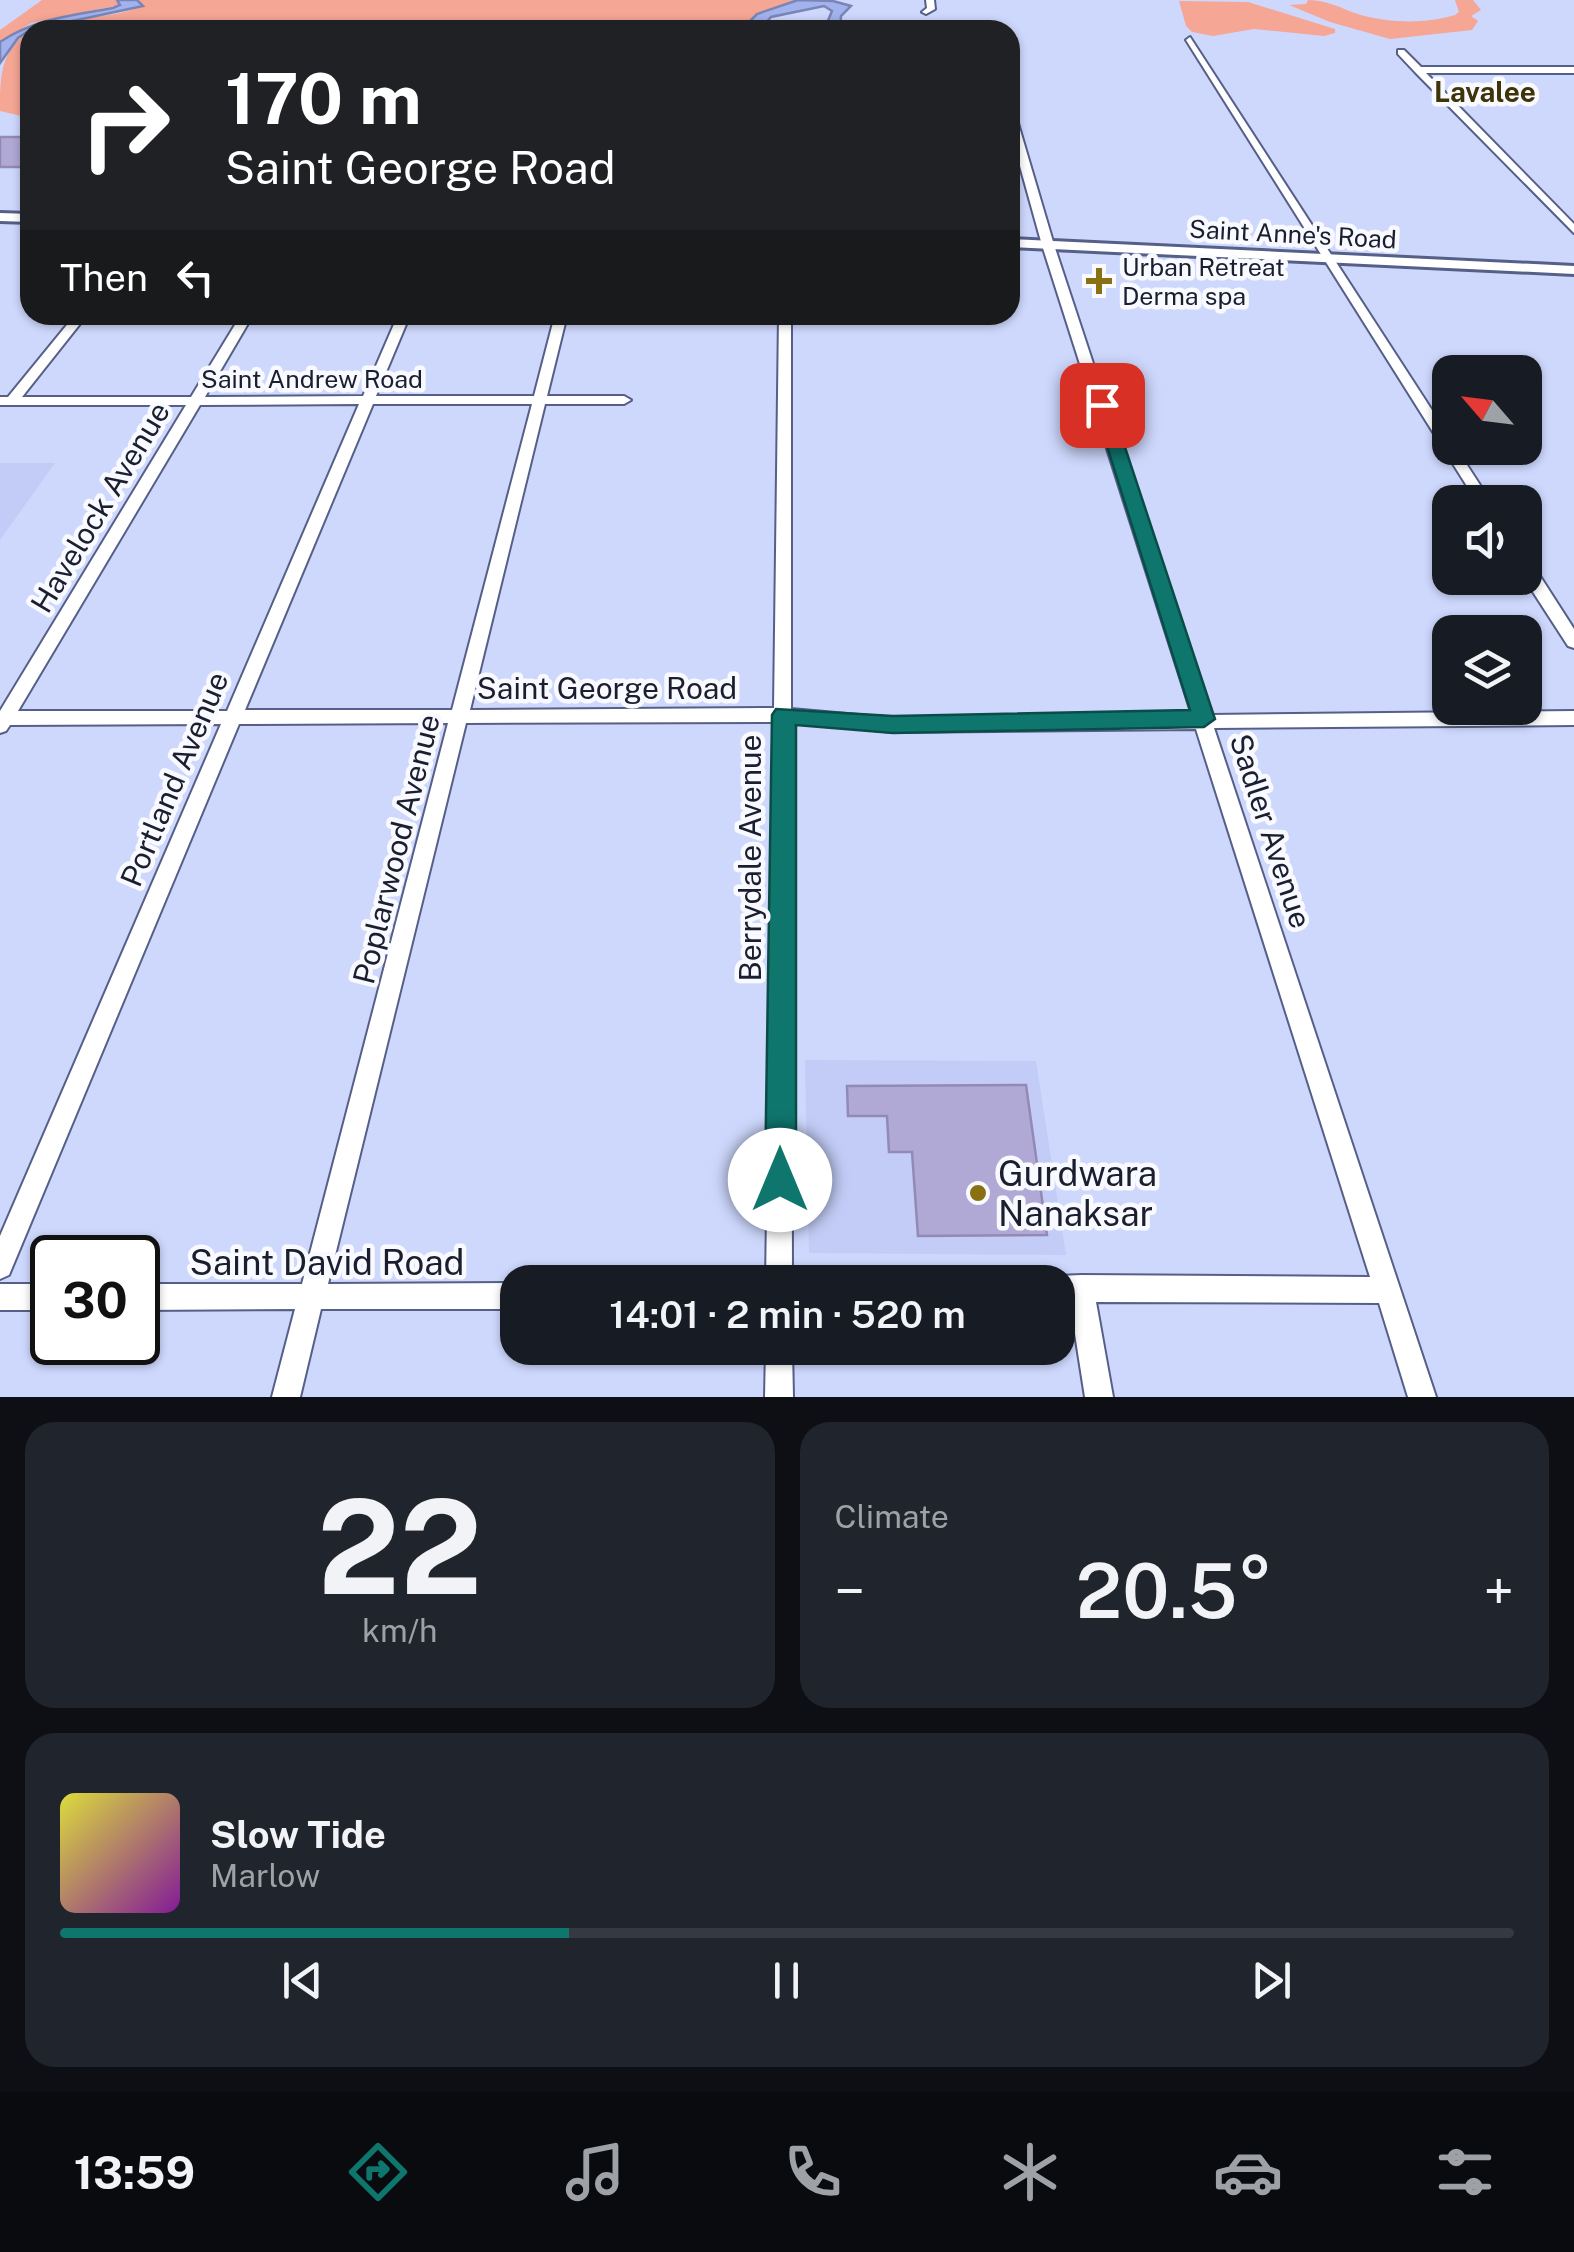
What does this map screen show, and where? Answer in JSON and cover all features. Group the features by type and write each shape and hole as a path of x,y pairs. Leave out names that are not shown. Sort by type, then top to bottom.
{"main road":[{"name":"Saint Anne's Road","path":"1020,245 1051,251 1330,264 1574,270"},
{"name":"Saint Anne's Road","path":"1020,255 1051,251"},
{"name":"Saint Anne's Road","path":"1330,264 1574,282"}],"street":[{"path":"926,12 931,9 930,0"},
{"path":"1190,40 1473,485"},
{"path":"1401,52 1574,230"},
{"path":"1418,70 1574,70"},
{"name":"Sadler Avenue","path":"1020,147 1422,1397"},
{"path":"6,401 71,325"},
{"name":"Havelock Avenue","path":"2,721 241,325"},
{"name":"Portland Avenue","path":"0,1266 400,325"},
{"name":"Poplarwood Avenue","path":"286,1397 559,325"},
{"name":"Berrydale Avenue","path":"779,1265 785,325"},
{"name":"Saint Andrew Road","path":"6,401 624,400"},
{"path":"1542,592 1574,642"},
{"name":"Saint George Road","path":"2,721 233,716 784,715 893,725 1574,718"},
{"path":"1075,1289 1388,1290"},
{"name":"Saint David Road","path":"160,1297 500,1296"},
{"path":"0,1297 30,1297"},
{"path":"1075,1311 1099,1397"},
{"path":"778,1397 779,1365"}],"shaded area":[{"path":"42,0 117,0 120,5 46,20 20,20 20,30 0,42 0,30"},
{"path":"117,0 137,0 143,6 77,20 52,20 113,8 120,5"},
{"path":"137,0 800,0 757,14 751,20 74,20 143,6"},
{"path":"798,0 851,6 841,20 828,20 832,11 824,6 768,20 751,20 757,14"},
{"path":"1308,0 1396,21 1455,15 1459,12 1455,0 1473,0 1481,10 1471,16 1478,21 1472,30 1390,39 1330,22 1289,5 1306,4"},
{"path":"1179,1 1248,2 1335,29 1335,33 1324,36 1254,29 1213,36 1192,32 1186,26"},
{"path":"20,31 0,63 0,42"},
{"path":"20,38 20,116 0,111 4,65"},
{"path":"0,463 55,463 0,540"},
{"path":"805,1060 1036,1061 1066,1255 809,1253"}],"building":[{"path":"0,137 20,137 20,167 0,167"},
{"name":"Gurdwara Nanaksar","path":"1026,1085 1047,1235 918,1236 912,1152 889,1152 887,1116 848,1116 847,1086"}],"place":[{"name":"Urban Retreat Derma spa","path":"1099,281"},
{"name":"Gurdwara Nanaksar","path":"978,1193"}],"district":[{"name":"Lavalee","path":"1485,91"}],"route":[{"path":"780,1180 784,715 893,725 1204,719 1102,405"}]}
